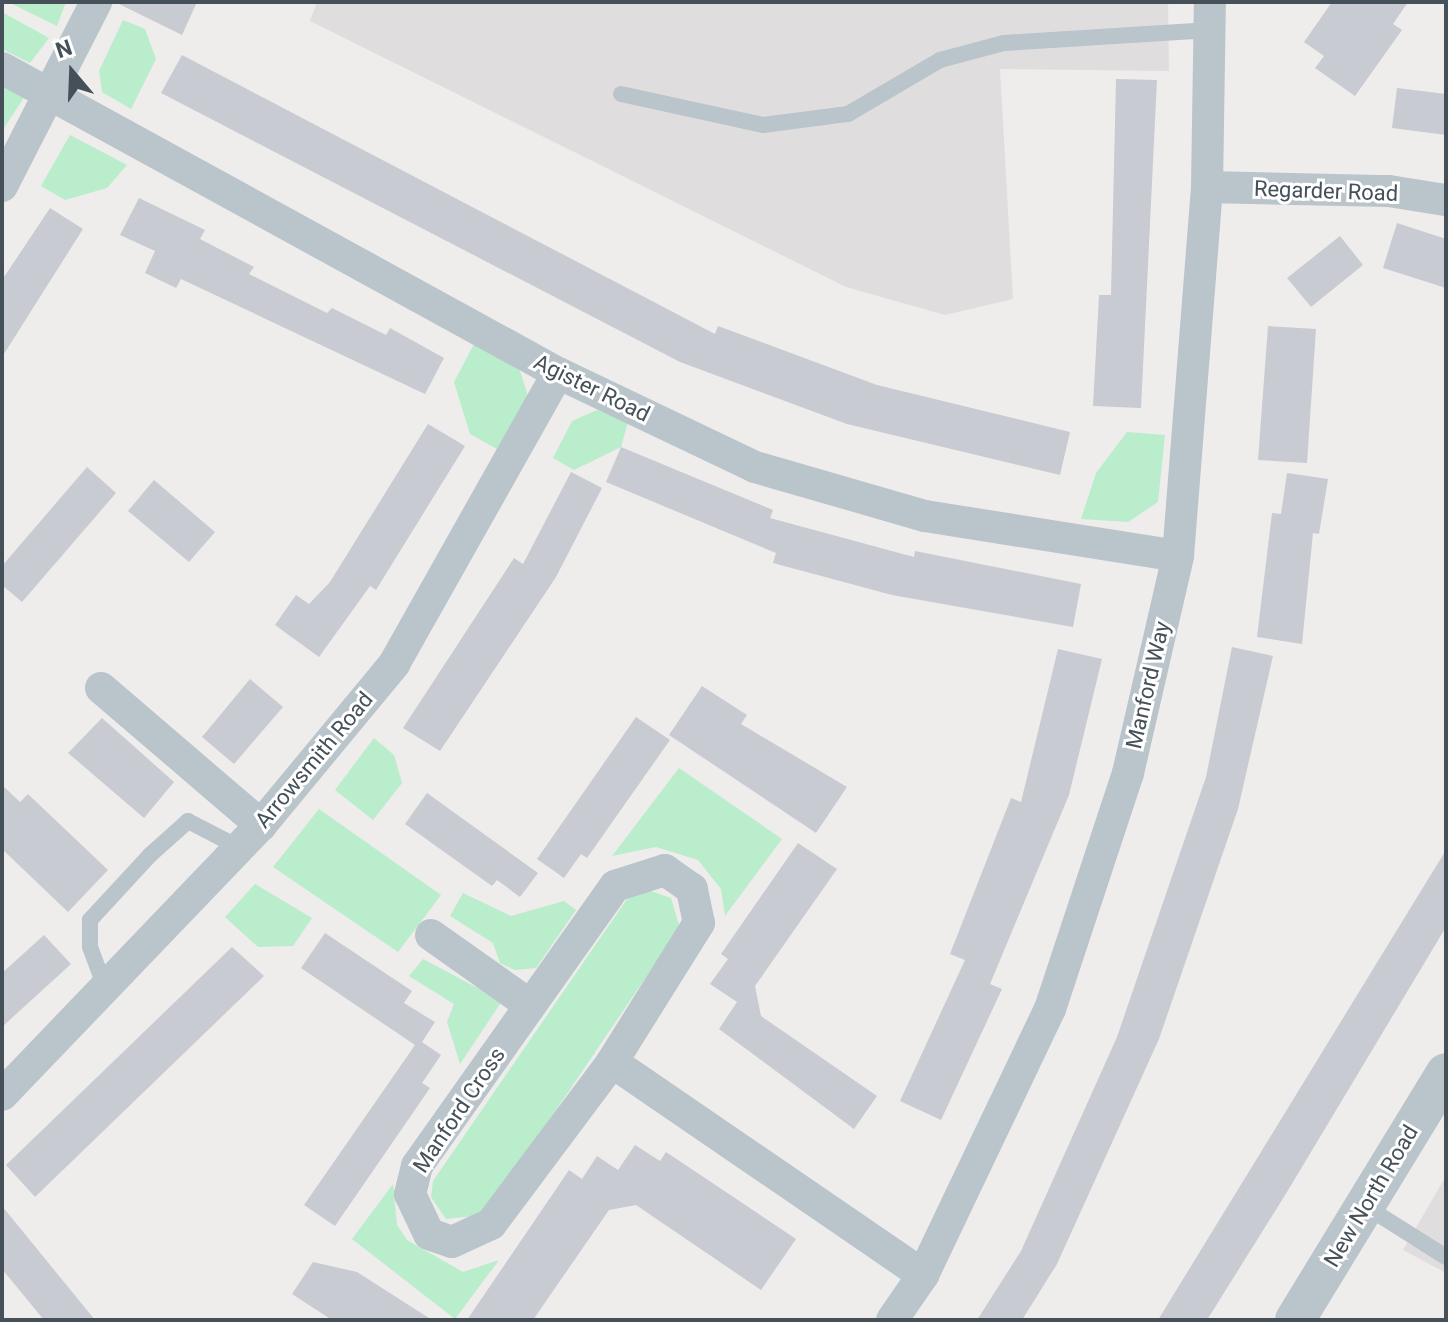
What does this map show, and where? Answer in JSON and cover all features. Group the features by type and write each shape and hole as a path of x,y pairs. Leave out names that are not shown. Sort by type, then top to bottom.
{"street":[{"path":"2,186 53,95 96,2"},
{"name":"Manford Way","path":"892,1320 923,1275 1050,1009 1128,773 1178,556 1207,187 1210,16"},
{"name":"Agister Road","path":"2,68 558,373 755,467 925,516 1178,556"},
{"name":"Regarder Road","path":"1207,187 1389,191 1446,200"},
{"name":"Arrowsmith Road","path":"2,1095 107,991 250,836 394,664 558,373"},
{"path":"101,688 250,836"},
{"name":"Manford Cross","path":"647,870 681,876 697,906 693,941 612,1062 491,1224 452,1242 429,1234 410,1194 417,1166 530,1005 615,886 647,870"},
{"path":"431,935 530,1005"},
{"path":"612,1062 923,1275"},
{"name":"New North Road","path":"1295,1320 1446,1073"}],"lane":[{"path":"621,94 763,125 848,114 940,60 1004,43 1210,16"},
{"path":"107,991 90,947 90,920 150,855 188,821 250,836"},
{"path":"1365,1206 1446,1257"}],"shaded area":[{"path":"317,2 1168,2 1169,71 1000,69 1013,299 945,315 846,287 310,21"},
{"path":"1446,1176 1446,1273 1403,1250"}],"green space":[{"path":"8,2 66,2 57,26"},
{"path":"2,12 49,38 30,63 2,49"},
{"path":"123,20 145,29 156,59 131,109 102,92 99,71"},
{"path":"2,83 25,96 4,128 2,127"},
{"path":"70,135 127,165 107,188 65,200 41,186"},
{"path":"474,344 518,365 528,396 497,449 470,434 454,382"},
{"path":"597,410 628,422 621,447 574,470 553,458 572,421"},
{"path":"1127,432 1165,435 1158,502 1128,522 1081,519 1096,473"},
{"path":"374,738 394,755 402,783 373,820 335,790"},
{"path":"679,768 782,839 725,916 721,889 698,860 656,847 612,856"},
{"path":"319,809 441,895 398,952 273,867"},
{"path":"255,884 312,918 293,946 258,947 225,917"},
{"path":"636,886 671,898 679,925 673,937 485,1215 446,1219 431,1197 433,1181"},
{"path":"463,893 511,916 564,901 576,910 536,968 515,970 500,963 493,943 450,916"},
{"path":"423,959 502,1001 460,1064 447,1022 454,1004 409,976"},
{"path":"393,1184 397,1225 407,1240 463,1272 499,1260 455,1319 352,1239"}],"building":[{"path":"115,2 197,2 182,35"},
{"path":"1332,2 1408,2 1393,24 1402,30 1355,96 1315,68 1324,56 1304,42"},
{"path":"182,55 715,334 718,326 877,385 1070,432 1060,475 847,424 680,362 161,93"},
{"path":"1116,79 1157,80 1141,408 1093,406 1099,295 1111,295"},
{"path":"1397,88 1446,94 1446,135 1392,128"},
{"path":"139,198 205,230 200,239 254,267 249,274 327,313 332,308 386,335 390,328 444,358 425,394 181,279 176,288 145,273 155,251 120,235"},
{"path":"50,208 83,229 2,357 2,280"},
{"path":"1397,223 1446,239 1446,288 1383,268"},
{"path":"1340,236 1363,265 1311,307 1287,278"},
{"path":"1268,326 1316,329 1307,463 1258,460"},
{"path":"428,424 465,446 376,590 370,586 319,657 275,625 296,595 309,604 330,582"},
{"path":"621,447 773,510 770,518 914,557 915,551 1081,584 1073,627 892,595 773,563 776,553 606,482"},
{"path":"87,467 116,493 22,602 2,585 2,566"},
{"path":"571,472 602,488 556,577 440,751 403,728 514,558 523,564"},
{"path":"1287,473 1328,479 1319,534 1313,533 1302,644 1257,637 1272,513 1281,514"},
{"path":"154,480 215,532 189,562 128,511"},
{"path":"1232,647 1273,656 1238,809 1159,1039 1057,1264 1022,1320 977,1320 1021,1251 1117,1037 1206,777"},
{"path":"1058,649 1102,659 1069,795 990,984 1002,989 941,1120 900,1101 965,960 950,954 1011,798 1021,802"},
{"path":"250,679 283,707 234,764 202,737"},
{"path":"702,686 747,715 741,724 847,787 816,833 669,735"},
{"path":"636,717 670,740 587,858 581,854 564,878 537,859"},
{"path":"102,718 174,782 144,818 68,753"},
{"path":"2,785 20,802 28,794 108,870 68,912 2,849"},
{"path":"427,793 538,873 520,897 497,880 492,886 405,824"},
{"path":"798,843 837,869 755,986 761,1016 877,1096 854,1129 719,1029 737,1002 710,984 728,959 721,954"},
{"path":"1446,850 1446,927 1287,1192 1207,1320 1158,1320"},
{"path":"325,933 412,991 404,1003 435,1022 422,1042 441,1055 422,1083 430,1088 335,1226 304,1205 415,1045 301,968"},
{"path":"44,935 71,964 2,1027 2,973"},
{"path":"232,947 264,976 35,1197 6,1165"},
{"path":"635,1145 660,1161 666,1152 796,1239 761,1290 636,1205 609,1210 533,1320 467,1320 569,1170 582,1179 597,1156 618,1170"},
{"path":"2,1206 95,1320 44,1320 2,1269"},
{"path":"313,1262 357,1272 432,1320 332,1320 292,1294"}]}
